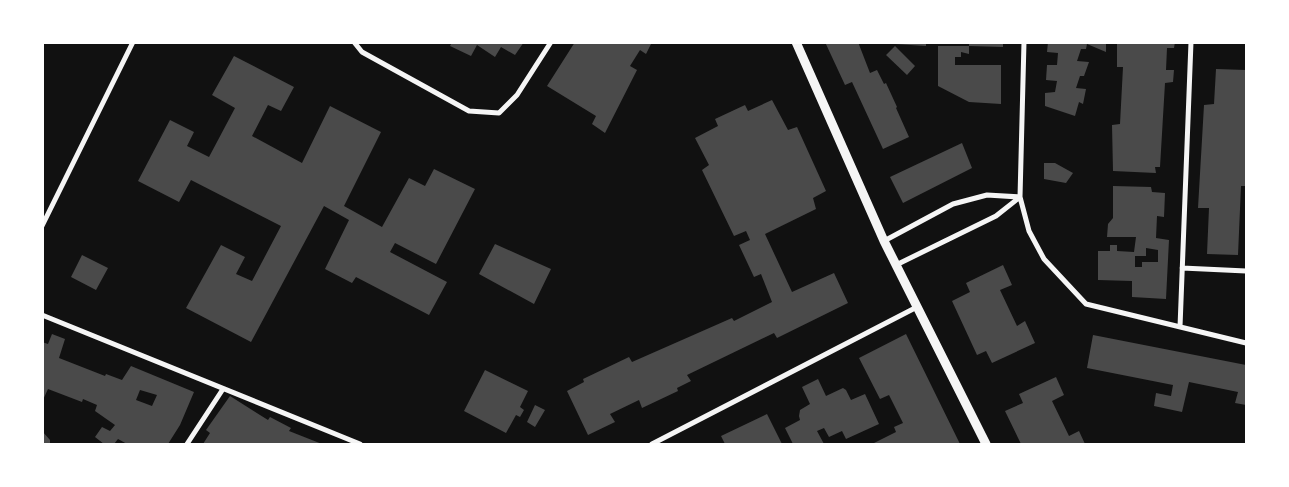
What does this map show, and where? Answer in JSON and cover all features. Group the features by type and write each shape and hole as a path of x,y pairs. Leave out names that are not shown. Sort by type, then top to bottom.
{"street":[{"path":"42,226 133,42"},
{"path":"354,42 362,52 469,111 499,113 517,95 551,42"},
{"path":"796,42 884,241 986,444"},
{"path":"1024,42 1020,197 1029,230 1044,259 1086,304 1246,343"},
{"path":"1180,327 1191,42"},
{"path":"884,241 953,204 987,195 1020,197"},
{"path":"896,265 996,216 1020,197"},
{"path":"1182,268 1246,271"},
{"path":"652,444 917,307"},
{"path":"42,315 360,444"},
{"path":"187,444 223,389"}],"building":[{"path":"452,42 524,42 515,55 501,47 495,57 477,45 471,56 450,46"},
{"path":"575,42 652,42 646,54 640,50 630,66 637,70 605,133 592,124 596,116 547,86"},
{"path":"825,42 858,42 870,73 877,70 884,84 886,83 909,137 883,149 852,82 845,85"},
{"path":"895,42 926,42 926,46 895,44"},
{"path":"969,42 1003,42 1003,47 969,46"},
{"path":"1048,42 1106,42 1106,52 1087,44 1086,49 1081,49 1077,61 1089,62 1084,76 1080,76 1076,88 1086,89 1083,104 1079,102 1075,116 1045,106 1045,93 1055,92 1057,81 1046,80 1047,65 1057,65 1058,53 1047,52"},
{"path":"1117,42 1175,42 1174,48 1167,48 1166,70 1174,70 1173,82 1165,83 1160,167 1155,167 1156,173 1113,171 1112,125 1120,124 1123,67 1117,67"},
{"path":"895,46 915,66 907,75 886,55"},
{"path":"938,46 969,46 969,54 961,52 961,57 955,57 955,65 1001,65 1001,104 969,102 938,86"},
{"path":"234,56 294,87 281,111 268,105 252,136 302,163 330,106 381,132 344,206 382,227 409,178 425,186 434,169 475,189 436,264 395,243 390,252 447,282 429,315 356,277 352,283 325,269 349,220 324,206 251,342 186,308 221,245 245,257 236,274 252,281 281,226 191,180 179,202 138,181 170,120 194,132 187,146 209,157 235,108 212,95"},
{"path":"1216,69 1246,70 1246,186 1241,186 1238,255 1207,254 1209,208 1198,208 1204,105 1214,104"},
{"path":"772,100 788,130 797,127 826,191 813,198 816,209 765,234 792,292 834,273 848,303 777,338 774,333 687,375 691,381 677,388 678,391 642,408 639,400 610,414 615,422 588,435 567,391 584,382 583,379 629,357 632,362 732,318 734,321 772,302 761,274 754,277 739,245 750,240 746,231 734,236 702,170 709,165 695,138 718,126 715,119 745,105 748,111"},
{"path":"962,143 972,168 903,203 890,177"},
{"path":"1044,163 1055,163 1073,173 1066,183 1044,179"},
{"path":"1113,186 1151,187 1152,192 1165,193 1164,217 1157,216 1156,238 1169,240 1166,299 1132,297 1132,281 1098,280 1098,251 1110,251 1110,245 1117,245 1117,251 1134,252 1136,237 1107,237 1108,224 1113,218","holes":["1146,248 1158,250 1158,262 1142,262 1142,267 1135,267 1135,256 1146,256"]},
{"path":"495,244 551,269 534,304 479,274"},
{"path":"82,255 108,268 96,290 71,277"},
{"path":"1003,265 1012,285 1000,290 1017,326 1025,321 1035,343 992,363 986,351 977,355 952,301 970,292 966,283"},
{"path":"52,334 65,339 59,358 105,376 106,374 122,380 131,366 194,392 180,425 168,444 127,444 118,439 114,444 104,444 95,437 102,427 110,431 115,425 95,411 97,405 83,399 82,402 48,389 42,402 42,342 48,344","holes":["140,390 157,395 152,406 136,400"]},
{"path":"906,334 960,444 872,444 896,432 894,427 903,423 889,395 880,399 859,358"},
{"path":"1093,335 1246,365 1246,405 1235,403 1238,392 1189,382 1182,412 1154,406 1156,393 1171,396 1173,385 1087,368"},
{"path":"485,370 528,391 520,407 524,410 520,417 516,415 506,433 464,411"},
{"path":"1056,377 1064,395 1052,401 1069,436 1079,431 1085,444 1021,444 1005,411 1023,403 1019,394"},
{"path":"818,379 826,396 843,388 851,400 865,394 879,424 846,439 842,431 829,437 824,428 817,431 824,444 793,444 785,428 800,420 800,410 810,404 802,387"},
{"path":"230,396 268,420 270,417 291,428 289,431 322,444 203,444 210,433 206,430"},
{"path":"535,405 545,410 535,427 527,422"},
{"path":"767,414 782,444 725,444 721,436"},
{"path":"42,431 50,440 50,444 42,444"}]}
